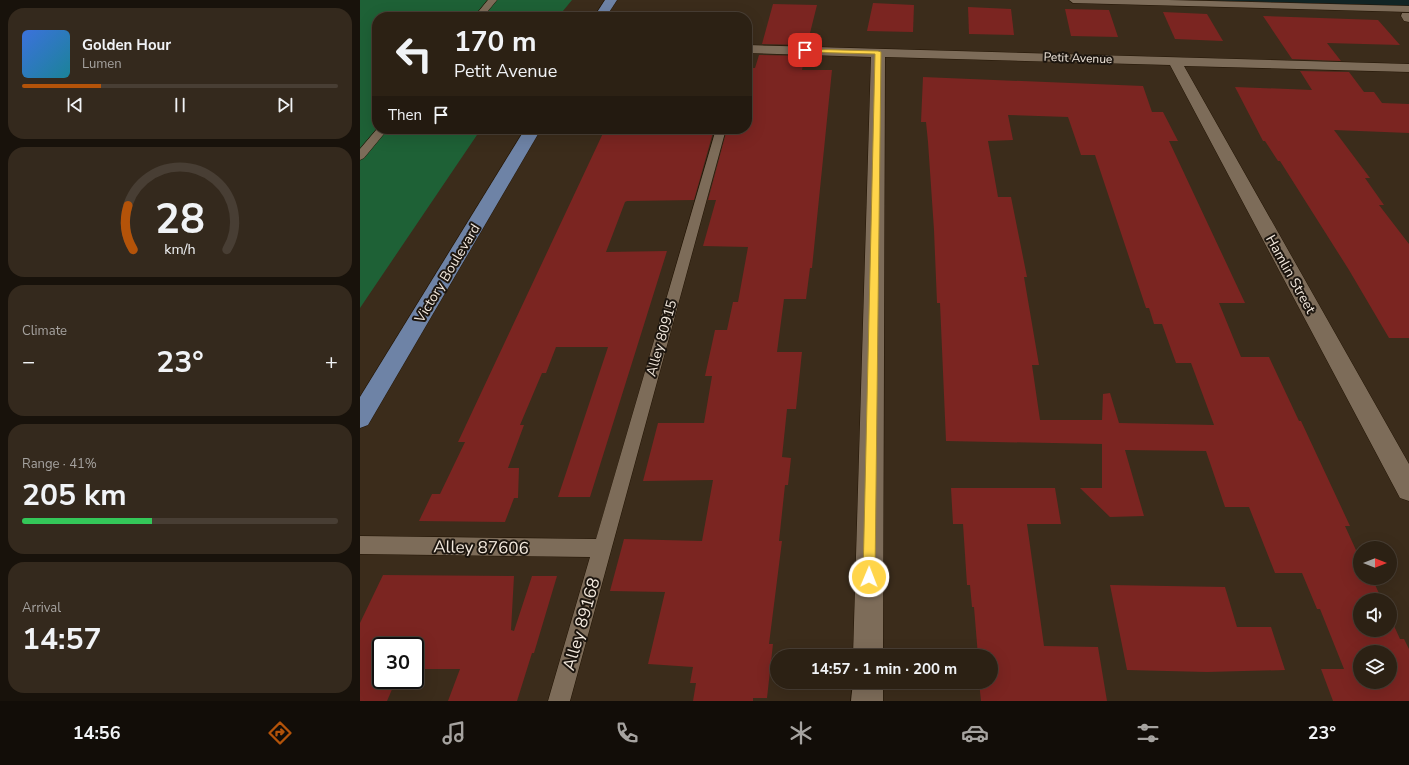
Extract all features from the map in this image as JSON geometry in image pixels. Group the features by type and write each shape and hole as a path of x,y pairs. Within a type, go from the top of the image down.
{"main road":[{"path":"603,12 611,0"},
{"name":"Victory Boulevard","path":"360,418 530,134"}],"street":[{"name":"Petit Avenue","path":"752,48 1409,68"},
{"path":"868,649 878,52"},
{"name":"Hamlin Street","path":"1174,60 1409,489"},
{"path":"867,701 868,689"}],"lane":[{"path":"482,12 493,0"},
{"path":"1074,0 1408,14"},
{"path":"360,156 379,134"},
{"name":"Alley 80915","path":"602,548 720,134"},
{"name":"Alley 87606","path":"360,545 602,548"},
{"name":"Alley 89168","path":"559,701 602,548"}],"green space":[{"path":"360,0 572,0 562,12 372,12 372,134 478,134 360,308"}],"water":[{"path":"1206,0 1409,0 1409,6"}],"building":[{"path":"873,3 914,5 913,32 867,31"},
{"path":"773,4 817,5 807,45 762,44"},
{"path":"968,7 1011,9 1014,35 969,34"},
{"path":"1065,9 1109,10 1118,37 1071,36"},
{"path":"1163,12 1207,14 1223,41 1175,39"},
{"path":"1263,16 1378,20 1400,45 1327,43 1341,61 1292,59"},
{"path":"759,55 805,56 802,70 832,70 812,268 810,268 806,299 784,299 777,352 802,352 796,409 787,409 782,457 791,458 788,485 785,485 779,541 782,541 769,644 773,644 772,649 770,649 770,671 767,698 753,698 753,701 693,701 696,683 690,683 693,667 648,664 665,592 610,591 624,539 702,541 713,480 643,481 658,423 704,423 712,376 705,376 715,330 727,330 733,302 738,302 748,247 703,246 716,200 708,200 726,134 752,134 752,68 755,68"},
{"path":"1300,71 1349,72 1364,92 1374,92 1382,103 1409,104 1409,133 1334,130 1370,178 1365,178 1384,205 1379,205 1409,244 1409,338 1389,338 1349,270 1280,161 1278,161 1265,141 1263,141 1235,87 1312,90"},
{"path":"923,77 1143,86 1152,112 1163,112 1178,141 1169,141 1245,303 1219,303 1241,357 1269,357 1350,526 1345,526 1353,544 1353,585 1375,585 1379,593 1353,593 1353,637 1397,637 1397,632 1400,639 1404,639 1409,649 1409,701 1333,701 1321,669 1344,669 1320,609 1317,609 1302,573 1275,573 1249,507 1225,507 1206,451 1125,450 1144,516 1110,517 1080,488 1102,488 1102,444 946,441 940,303 937,303 934,230 926,122 921,122","holes":["1008,115 1068,117 1081,155 1095,155 1146,308 1149,308 1154,324 1162,324 1176,363 1191,363 1214,425 1119,423 1110,393 1103,394 1102,420 1040,420 1032,365 1039,365 1024,277 1027,277 1011,197 998,197 988,141 1013,140"]},
{"path":"603,134 713,134 694,200 625,202 606,252 667,251 590,497 558,497 608,347 556,347 546,373 542,373 520,425 524,425 508,468 519,468 518,498 514,498 505,522 419,521 432,494 440,494 465,442 458,442"},
{"path":"951,488 1055,488 1061,524 1027,524 1044,646 1098,647 1107,701 981,701 980,689 998,689 998,649 977,649 974,607 972,607 970,585 967,585 963,524 953,524"},
{"path":"383,575 514,576 511,630 514,631 532,576 557,576 534,653 532,653 517,701 448,701 460,669 424,669 424,637 372,637 372,689 392,689 387,701 360,701 360,623"},
{"path":"1110,585 1225,587 1237,627 1271,627 1285,670 1207,672 1127,670"}],"route":[{"path":"805,50 878,52 869,577"}]}
